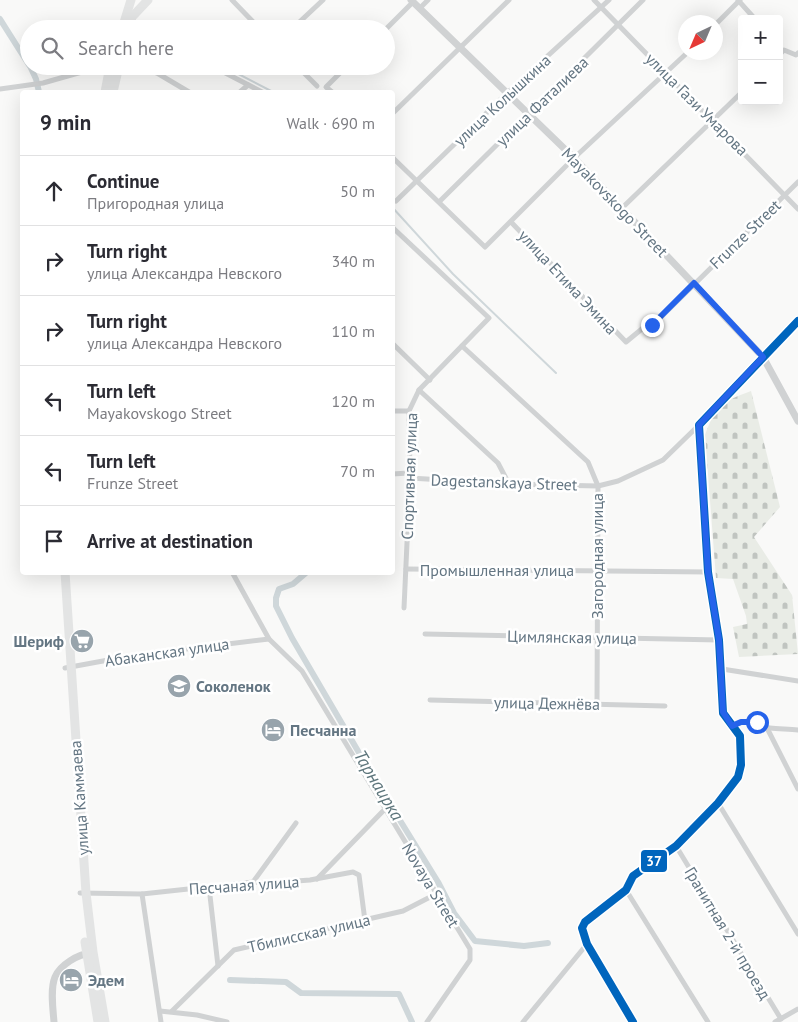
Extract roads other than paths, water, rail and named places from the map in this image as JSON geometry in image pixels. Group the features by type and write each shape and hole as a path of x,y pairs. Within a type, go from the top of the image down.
{"main road":[{"path":"129,20 131,0"},
{"path":"127,20 148,0"},
{"path":"105,90 108,75"},
{"path":"113,90 117,75"},
{"name":"улица Каммаева","path":"59,575 83,893 98,1022"},
{"name":"улица Каммаева","path":"64,575 67,667"},
{"name":"улица Каммаева","path":"89,953 105,1022"}],"street":[{"path":"302,20 323,0"},
{"path":"420,8 428,0"},
{"path":"395,111 509,0"},
{"name":"улица Гази Умарова","path":"594,0 714,120 798,209"},
{"name":"улица Колышкина","path":"396,201 507,93 609,0"},
{"name":"улица Фаталиева","path":"440,201 527,113 644,0"},
{"path":"723,17 739,0 752,15"},
{"path":"236,1 252,20"},
{"path":"394,20 412,1"},
{"name":"Mayakovskogo Street","path":"412,1 574,158 763,357 798,421"},
{"path":"784,50 798,53"},
{"path":"395,160 440,201 485,247 574,158 680,60"},
{"path":"0,89 30,86 71,75"},
{"path":"160,75 186,90"},
{"path":"229,75 258,90"},
{"path":"306,75 317,86"},
{"path":"330,90 326,86 338,75"},
{"path":"242,90 248,85"},
{"path":"622,208 738,96"},
{"name":"Frunze Street","path":"624,342 643,328 652,325 798,182"},
{"name":"улица Етима Эмина","path":"511,222 624,342"},
{"name":"Спортивная улица","path":"395,229 488,314 488,321 419,390 409,411 409,476 404,608"},
{"name":"Dagestanskaya Street","path":"395,474 509,484 598,486 618,481 663,460 798,321"},
{"path":"395,345 430,380"},
{"name":"Загородная улица","path":"462,346 588,462 598,486 597,703"},
{"path":"419,390 498,463 509,484"},
{"path":"395,411 409,411"},
{"path":"633,1022 582,934 586,922 626,890 628,882 639,870 676,846 718,803 738,777 741,765 740,736 723,712 719,640 708,572 699,425"},
{"name":"Промышленная улица","path":"406,569 708,572"},
{"name":"Novaya Street","path":"234,575 269,639 302,671 471,954 428,1022"},
{"name":"Цимлянская улица","path":"425,634 719,640"},
{"name":"Абаканская улица","path":"67,667 130,656 269,639"},
{"path":"722,669 798,681"},
{"name":"улица Дежнёва","path":"430,700 665,706"},
{"path":"732,726 741,722 757,722 768,728 798,730"},
{"path":"768,728 798,789"},
{"path":"718,803 798,934"},
{"path":"317,879 384,809"},
{"path":"253,882 296,822"},
{"name":"Гранитная 2-й проезд","path":"676,846 778,1020"},
{"name":"Песчаная улица","path":"83,893 142,894 253,882 270,883 317,879 356,873 365,921"},
{"path":"209,887 218,966"},
{"path":"626,890 708,1022"},
{"path":"142,894 161,1022"},
{"name":"Тбилисская улица","path":"172,1011 234,950 403,911 436,894"},
{"path":"523,1022 587,944"},
{"path":"54,1022 55,977 64,966 78,956 89,953"},
{"path":"778,1020 798,1009"},
{"path":"160,1011 197,1015 227,1022"},
{"path":"197,1015 197,1022"}],"waterway":[{"name":"Тарнаирка","path":"0,19 20,51"},
{"name":"Тарнаирка","path":"34,75 39,90"},
{"path":"240,75 269,90"},
{"path":"395,210 453,274 556,373"},
{"name":"Тарнаирка","path":"304,575 293,584 279,589 276,606 292,638 372,775 438,882 454,913 475,941 524,946 548,943"},
{"path":"230,980 286,982 301,993 399,994 412,1022"}],"place":[{"name":"Шериф","path":"82,641"},
{"name":"Соколенок","path":"179,686"},
{"name":"Песчанна","path":"273,730"},
{"name":"Эдем","path":"71,980"}]}
